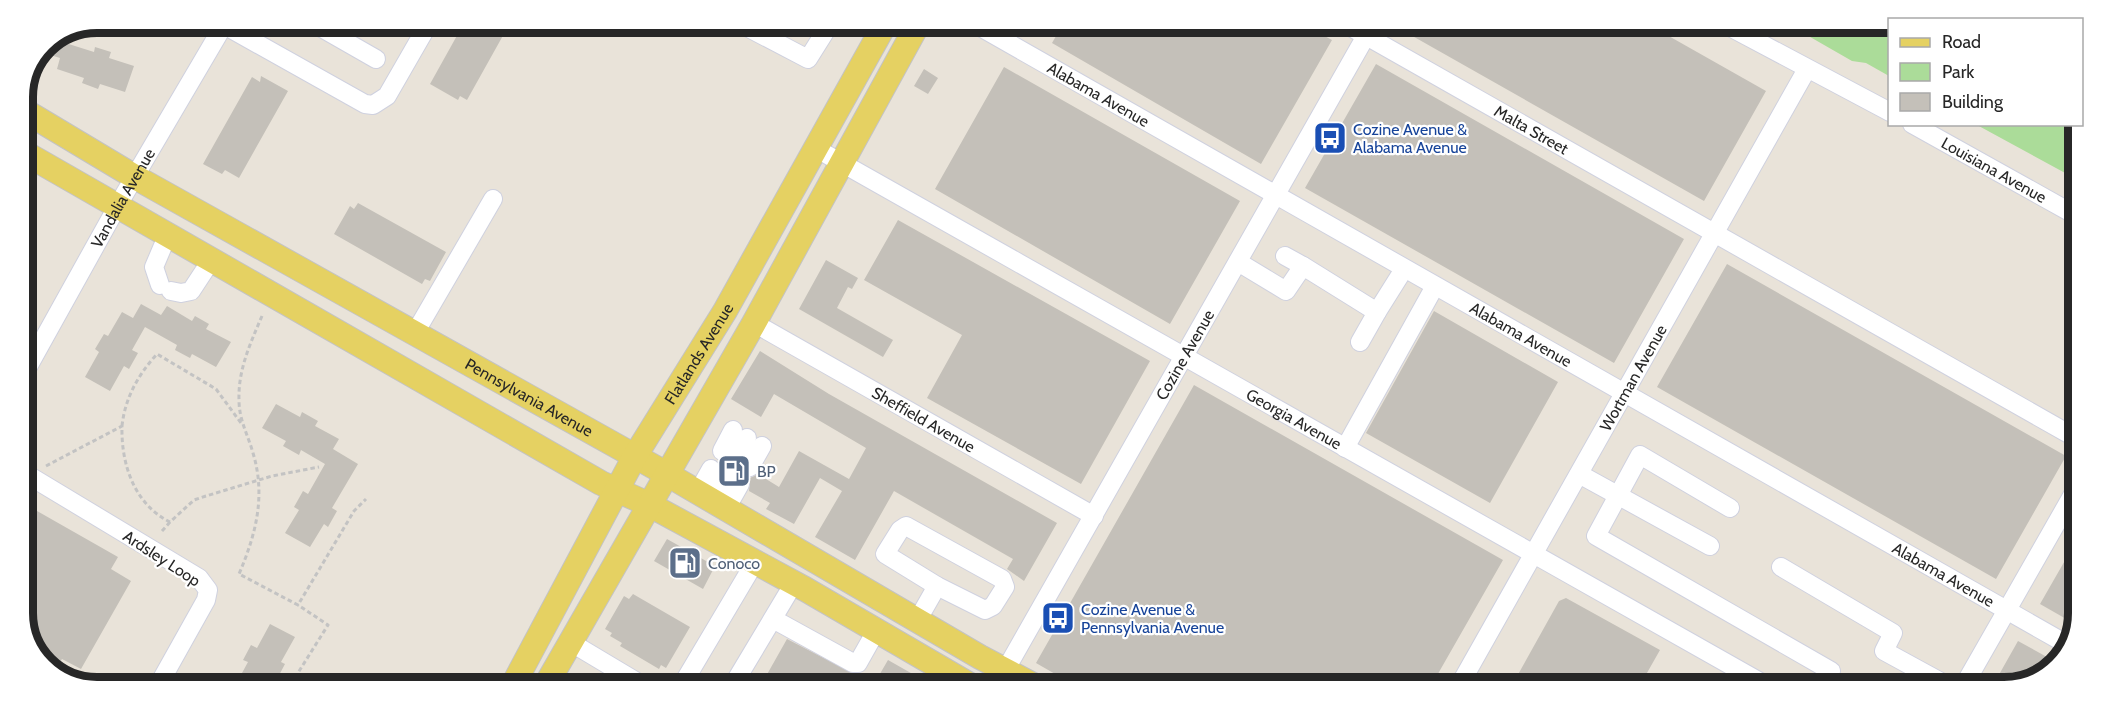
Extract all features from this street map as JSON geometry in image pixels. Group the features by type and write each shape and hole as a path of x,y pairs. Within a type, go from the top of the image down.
{"main road":[{"name":"Flatlands Avenue","path":"517,677 635,456 725,311 880,33"},
{"name":"Flatlands Avenue","path":"550,677 665,473 754,323 913,33"},
{"name":"Pennsylvania Avenue","path":"33,116 135,177 712,500 980,657 1002,677"},
{"path":"33,158 616,490 648,504 756,562 955,677"}],"street":[{"name":"Vandalia Avenue","path":"33,358 118,205 219,33"},
{"path":"240,33 364,104 373,105 387,96 423,33"},
{"path":"331,33 376,59"},
{"path":"758,33 808,59 824,33"},
{"name":"Alabama Avenue","path":"991,33 2061,641"},
{"name":"Cozine Avenue","path":"1002,677 1369,33"},
{"name":"Malta Street","path":"1373,33 1715,234 2068,434"},
{"path":"1741,33 1888,111"},
{"name":"Wortman Avenue","path":"1464,677 1807,69"},
{"name":"Louisiana Avenue","path":"1916,126 2068,210"},
{"name":"Georgia Avenue","path":"817,149 1751,677"},
{"path":"415,333 493,199"},
{"path":"168,234 154,267 166,288 181,293 191,291 212,259"},
{"path":"1285,256 1377,312"},
{"path":"1238,262 1286,291 1303,266"},
{"path":"1360,342 1404,269"},
{"path":"1345,448 1435,286"},
{"name":"Sheffield Avenue","path":"754,323 1094,516"},
{"path":"736,459 747,438 736,459"},
{"path":"1730,508 1640,455 1596,536 1831,671"},
{"path":"1579,474 1710,546"},
{"path":"712,500 726,477 712,500"},
{"name":"Ardsley Loop","path":"33,478 199,578 208,590 206,600 163,677"},
{"path":"1969,677 2068,503"},
{"path":"906,526 1002,579 1005,587 993,606 985,610 937,586 885,554 900,530 906,526"},
{"path":"687,677 756,562"},
{"path":"1781,567 1893,633 1884,651 1932,677"},
{"path":"738,677 794,583"},
{"path":"917,621 937,586"},
{"path":"773,619 853,663 858,663 876,631"},
{"path":"570,642 629,677"}],"path":[{"path":"262,316 240,373 239,401 242,424 260,480 258,521 239,574 298,605 328,625 295,677"},
{"path":"170,522 159,517 147,504 131,481 124,461 122,426 124,413 132,389 157,354 216,389 242,424"},
{"path":"46,466 122,426"},
{"path":"162,531 194,500 291,471 318,467"},
{"path":"298,605 354,511 366,499"}],"green space":[{"path":"1803,33 1888,33 1888,75 1866,63 1852,61"},
{"path":"1979,126 2068,126 2068,175"}],"building":[{"path":"458,33 504,33 467,100 460,96 458,100 430,84"},
{"path":"1058,33 1319,33 1332,40 1261,164 1052,43"},
{"path":"1407,33 1663,33 1766,91 1704,201"},
{"path":"64,43 94,52 95,47 111,52 109,58 134,66 125,92 100,84 98,89 82,83 84,78 57,69 60,58 50,55"},
{"path":"1376,64 1684,239 1614,363 1305,188"},
{"path":"1004,67 1240,201 1170,324 935,189"},
{"path":"924,69 938,78 928,94 914,86"},
{"path":"261,76 288,91 239,178 225,170 222,174 203,164 252,77 260,82"},
{"path":"358,203 446,252 430,281 425,279 422,284 334,234 350,206 354,209"},
{"path":"898,220 1150,361 1081,484 927,398 962,335 864,280"},
{"path":"826,260 858,278 852,289 848,287 837,308 893,340 883,357 799,309"},
{"path":"1727,264 2066,456 1996,579 1657,387"},
{"path":"141,304 161,315 167,306 192,321 195,316 209,324 206,329 231,342 216,367 192,354 190,358 175,350 177,345 145,327 132,350 138,353 129,369 124,366 110,391 85,377 99,352 95,349 104,334 108,336 122,312 133,318"},
{"path":"1434,311 1558,382 1490,503 1366,433"},
{"path":"760,351 829,394 1057,523 1024,581 1007,569 1013,559 894,491 855,560 815,537 842,491 820,478 794,524 766,509 770,503 749,491 750,478 758,474 779,487 799,451 849,479 866,448 774,394 761,417 731,399"},
{"path":"1194,385 1503,560 1436,677 1060,677 1036,663"},
{"path":"276,404 300,417 302,412 318,421 315,426 339,439 333,449 358,464 332,508 337,511 328,527 324,524 310,547 285,533 299,510 294,507 303,491 308,494 325,464 301,450 299,455 283,446 286,441 262,428"},
{"path":"33,509 118,557 111,569 131,581 81,669 62,659 59,664 46,652 34,625"},
{"path":"667,539 715,566 703,589 654,561"},
{"path":"2068,555 2067,620 2040,604"},
{"path":"633,594 690,627 666,668 661,665 659,669 620,646 622,643 610,636 612,633 605,629 624,596 629,599"},
{"path":"1566,598 1660,650 1645,677 1517,677 1559,601"},
{"path":"270,624 295,637 281,662 285,664 278,677 240,677 248,662 243,660 251,645 257,648"},
{"path":"787,639 860,677 766,677"},
{"path":"2018,641 2049,658 2043,664 2024,674 1998,677"},
{"path":"888,660 918,677 878,677"}],"place":[{"name":"Cozine Avenue & Alabama Avenue","path":"1330,138"},
{"name":"BP","path":"734,471"},
{"name":"Conoco","path":"685,563"},
{"name":"Cozine Avenue & Pennsylvania Avenue","path":"1058,618"}]}
